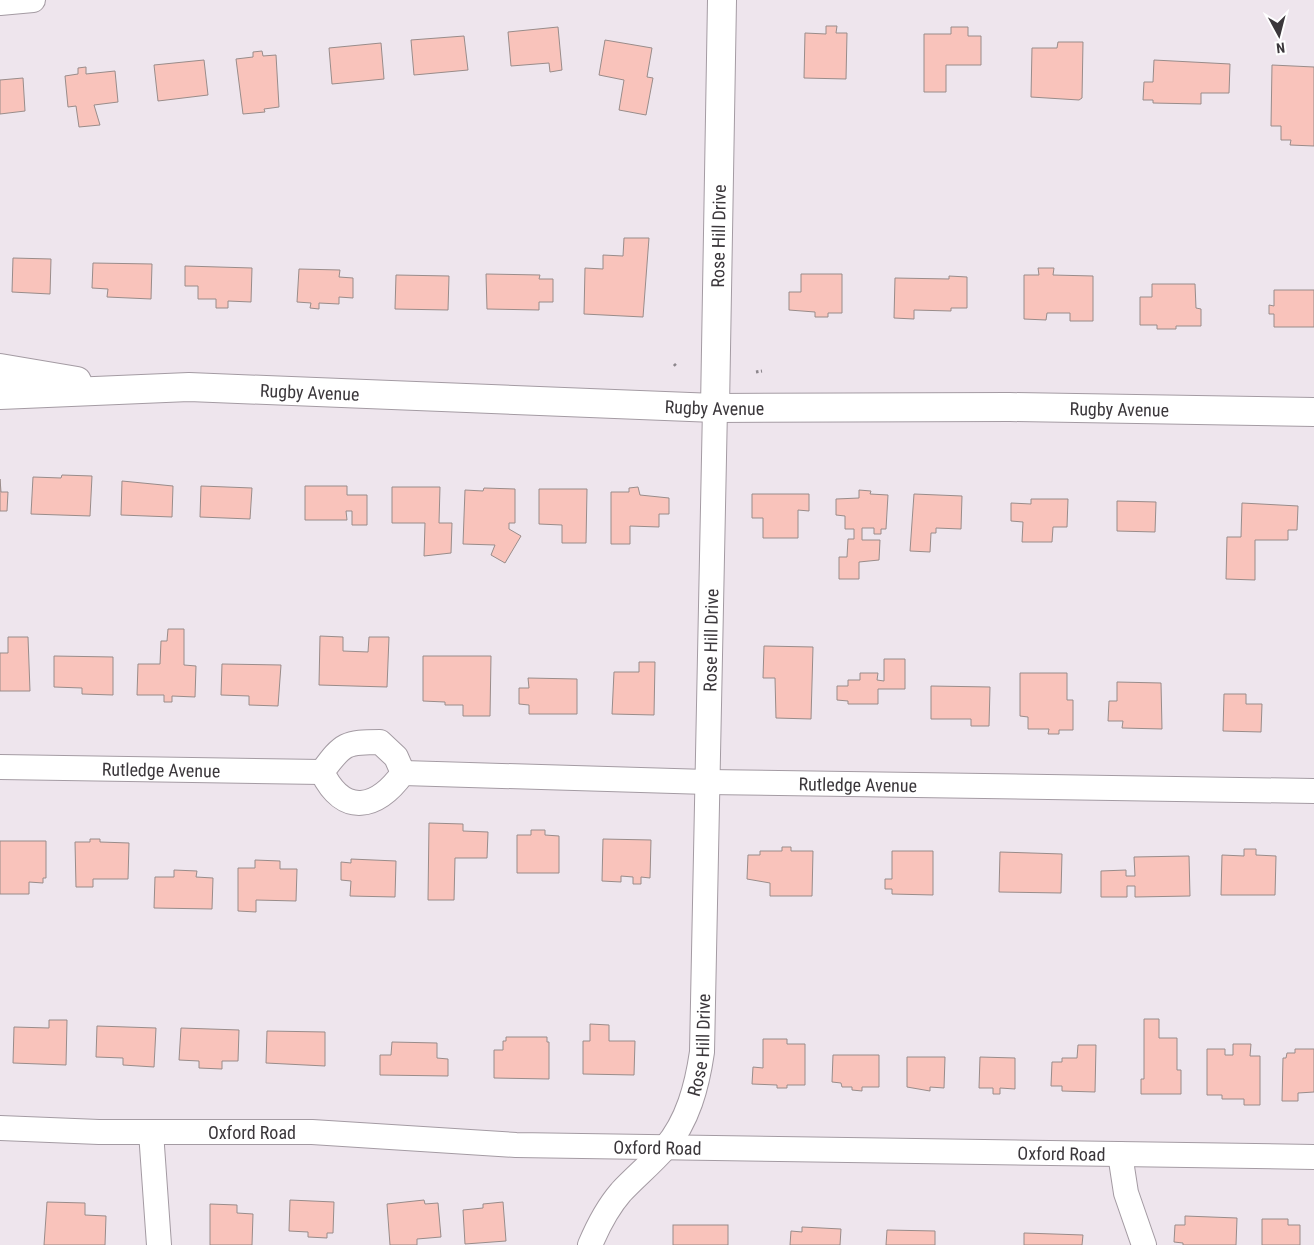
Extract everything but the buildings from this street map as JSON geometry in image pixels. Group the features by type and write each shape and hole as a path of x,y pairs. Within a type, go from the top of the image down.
{"street":[{"path":"0,3 33,0"},
{"name":"Rose Hill Drive","path":"590,1245 601,1222 620,1193 666,1147 686,1114 697,1083 702,1052 722,0"},
{"name":"Rugby Avenue","path":"0,368 56,376 115,389"},
{"name":"Rugby Avenue","path":"0,395 189,387 715,408 1010,407 1314,412"},
{"path":"352,742 380,742 396,756 403,773 391,789 370,802 348,802 329,785 322,772 334,755 352,742"},
{"name":"Rutledge Avenue","path":"0,767 322,772"},
{"name":"Rutledge Avenue","path":"403,773 707,782 1314,791"},
{"name":"Oxford Road","path":"0,1128 151,1132 312,1132 516,1145 1314,1157"},
{"path":"151,1132 159,1245"},
{"path":"1120,1154 1126,1193 1144,1245"}],"path":[{"path":"756,372 762,371"}]}
